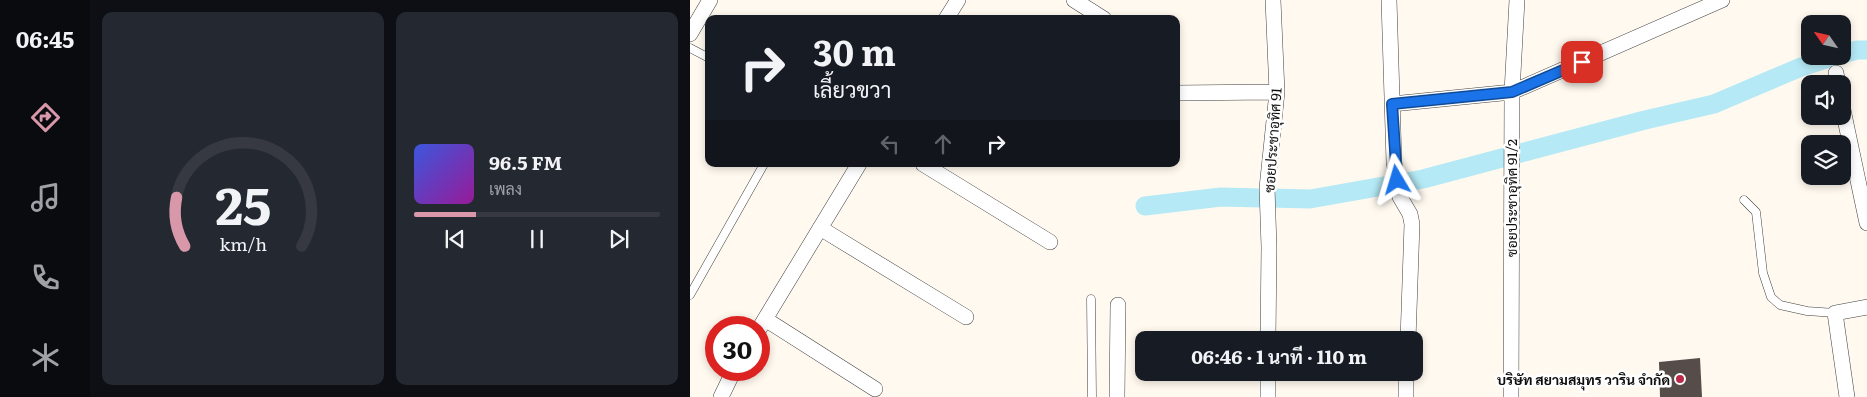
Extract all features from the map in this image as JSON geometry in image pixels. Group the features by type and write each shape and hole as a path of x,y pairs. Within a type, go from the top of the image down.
{"street":[{"path":"690,34 710,0"},
{"path":"949,15 958,0"},
{"path":"1074,0 1098,15"},
{"name":"ซอยประชาอุทิศ 91","path":"1268,331 1267,188 1277,92 1273,0"},
{"path":"1389,0 1394,162 1400,197 1410,214 1412,224 1408,331"},
{"name":"ซอยประชาอุทิศ 91/2","path":"1511,397 1512,92 1517,0"},
{"path":"1392,104 1512,92 1722,0"},
{"path":"1180,93 1277,92"},
{"path":"1846,125 1867,223"},
{"path":"767,316 857,167"},
{"path":"928,167 1050,242"},
{"path":"820,228 966,318"},
{"path":"1117,397 1118,305"},
{"path":"1847,397 1835,312 1867,308"},
{"path":"770,329 875,389"},
{"path":"721,397 729,381"},
{"path":"1268,381 1268,397"},
{"path":"1406,381 1406,397"}],"lane":[{"path":"690,48 705,56"},
{"path":"690,295 762,167"},
{"path":"1744,200 1756,212 1763,272 1771,297 1780,304 1807,311 1835,312"},
{"path":"1091,299 1092,397"}],"building":[{"name":"บริษัท สยามสมุทร วาริน จำกัด","path":"1700,358 1702,397 1660,397 1659,362"}],"waterway":[{"path":"1851,52 1867,50"},
{"path":"1145,206 1221,197 1310,199 1423,179 1645,120 1714,104 1807,65"}],"place":[{"name":"บริษัท สยามสมุทร วาริน จำกัด","path":"1680,379"}],"route":[{"path":"1397,180 1394,162 1392,104 1512,92 1582,62"}]}
